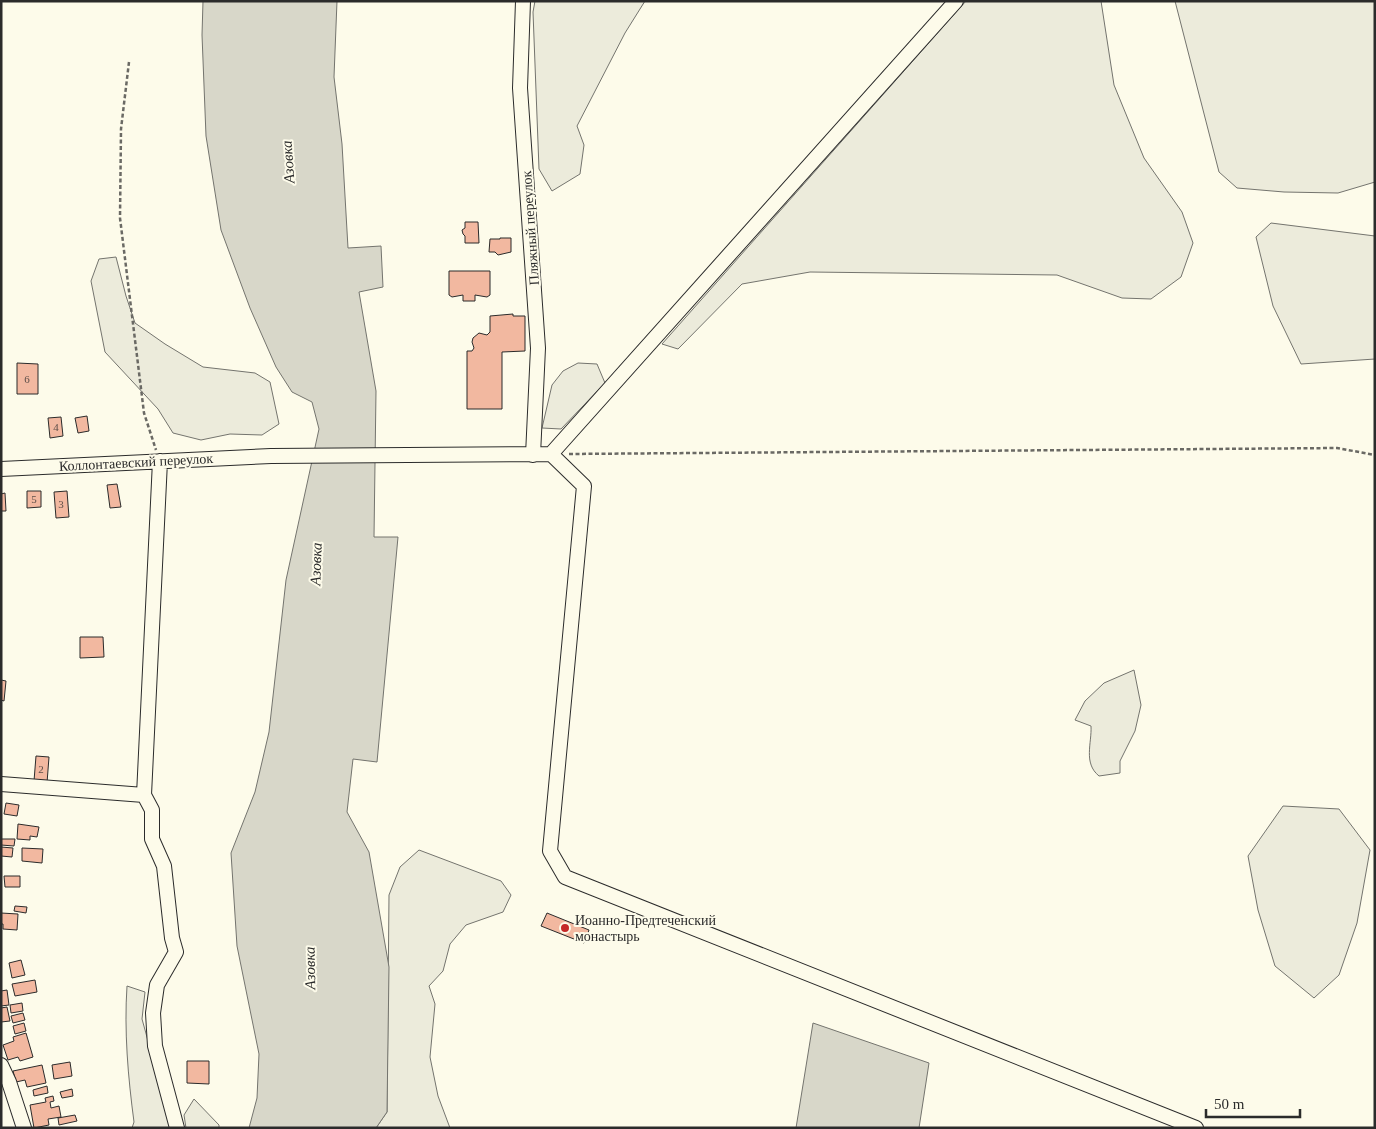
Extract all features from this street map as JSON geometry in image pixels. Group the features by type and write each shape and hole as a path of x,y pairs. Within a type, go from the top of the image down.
{"street":[{"name":"Пляжный переулок","path":"523,1 520,88 538,348 533,455"},
{"path":"956,1 551,454 584,486 550,851 565,877 1196,1128"},
{"name":"Коллонтаевский переулок","path":"1,469 271,456 551,454"},
{"path":"160,461 144,795 152,810 152,839 164,866 172,938 176,952 157,985 153,1013 155,1046 175,1114 177,1128"},
{"path":"1,784 144,795"},
{"path":"1,1066 9,1082 24,1128"}],"path":[{"path":"129,62 121,129 120,218 144,413 160,461"},
{"path":"551,454 1337,448 1375,455"}],"shaded area":[{"path":"535,1 645,1 625,33 577,126 584,145 580,174 552,191 539,169 533,12"},
{"path":"966,1 1101,1 1114,85 1144,158 1182,212 1193,243 1181,277 1151,299 1122,298 1057,275 810,272 742,284 678,349 662,344"},
{"path":"1175,1 1375,1 1375,182 1338,193 1284,192 1237,188 1219,172"},
{"path":"1271,223 1375,236 1375,359 1301,364 1273,306 1256,237"},
{"path":"116,257 135,323 203,367 255,373 270,382 279,424 262,435 230,434 201,440 173,433 158,409 105,352 91,281 99,259"},
{"path":"578,363 597,364 605,383 561,429 542,428 552,385 563,371"},
{"path":"1134,670 1141,705 1135,731 1120,761 1120,773 1099,776 1094,771 1090,759 1091,726 1075,720 1085,701 1104,683"},
{"path":"1283,806 1339,809 1370,850 1357,923 1339,975 1314,998 1275,966 1258,910 1248,856"},
{"path":"419,850 501,881 511,895 503,912 466,925 450,944 443,971 429,986 435,1004 430,1057 438,1096 450,1128 376,1128 387,1112 389,895 400,867"},
{"path":"127,986 145,992 142,1019 172,1128 132,1128 134,1122 126,1037"},
{"path":"194,1099 219,1125 219,1128 186,1128 184,1115"}],"water":[{"name":"Азовка","path":"203,1 337,1 334,77 342,144 348,248 381,246 383,287 359,292 376,391 374,537 398,537 377,762 353,759 347,812 369,852 389,967 387,1112 376,1128 249,1128 257,1098 259,1054 237,946 231,853 255,792 269,732 286,580 319,429 312,402 292,392 276,367 250,308 221,230 206,136 202,35"},
{"path":"813,1023 929,1063 919,1128 796,1128"}],"building":[{"path":"465,222 478,222 479,243 465,243 465,236 462,230 465,228"},
{"path":"511,238 511,252 498,255 495,252 489,252 490,239"},
{"path":"449,271 490,271 490,295 487,297 475,295 475,301 463,301 463,295 452,297 449,295"},
{"path":"513,314 513,316 525,316 525,351 502,352 502,409 467,409 467,351 472,351 474,348 473,338 479,333 487,335 490,332 490,316"},
{"path":"17,363 38,364 38,394 17,394"},
{"path":"87,416 89,431 78,433 75,418"},
{"path":"61,417 63,436 50,438 48,418"},
{"path":"117,484 121,507 110,508 107,485"},
{"path":"27,491 41,491 41,507 27,508"},
{"path":"67,491 69,517 56,518 54,492"},
{"path":"5,493 6,511 1,511 1,494"},
{"path":"80,637 103,637 104,657 80,658"},
{"path":"1,680 6,681 4,701 1,700"},
{"path":"36,756 49,757 47,783 34,781"},
{"path":"6,803 19,805 17,816 4,814"},
{"path":"18,824 39,827 37,837 30,836 30,840 17,839"},
{"path":"1,839 15,839 14,846 1,845"},
{"path":"1,847 13,848 12,857 1,856"},
{"path":"22,848 43,849 42,863 22,861"},
{"path":"4,876 20,876 20,887 5,887"},
{"path":"15,906 27,907 26,913 14,911"},
{"path":"1,913 18,914 17,930 3,929"},
{"name":"Иоанно-Предтеченский монастырь","path":"547,913 589,930 584,943 541,926"},
{"path":"21,960 25,975 12,978 9,963"},
{"path":"35,980 37,992 15,996 12,984"},
{"path":"7,990 9,1005 1,1006 1,991"},
{"path":"22,1003 23,1011 11,1013 10,1005"},
{"path":"7,1007 10,1021 1,1022 1,1008"},
{"path":"23,1013 25,1020 13,1023 11,1016"},
{"path":"24,1023 26,1031 15,1034 13,1026"},
{"path":"26,1033 33,1057 20,1061 18,1057 8,1060 3,1045 14,1041 13,1037"},
{"path":"187,1061 209,1061 209,1084 187,1083"},
{"path":"70,1062 72,1076 54,1079 52,1065"},
{"path":"42,1065 46,1083 27,1087 25,1080 16,1082 13,1071"},
{"path":"47,1086 48,1093 34,1096 33,1090"},
{"path":"72,1089 73,1096 62,1098 60,1092"},
{"path":"53,1096 54,1101 50,1102 51,1108 59,1106 61,1117 48,1119 49,1125 34,1128 30,1105 46,1102 45,1098"},
{"path":"75,1115 77,1121 59,1125 58,1118"}],"place":[{"name":"Иоанно-Предтеченский монастырь","path":"565,928"}]}
